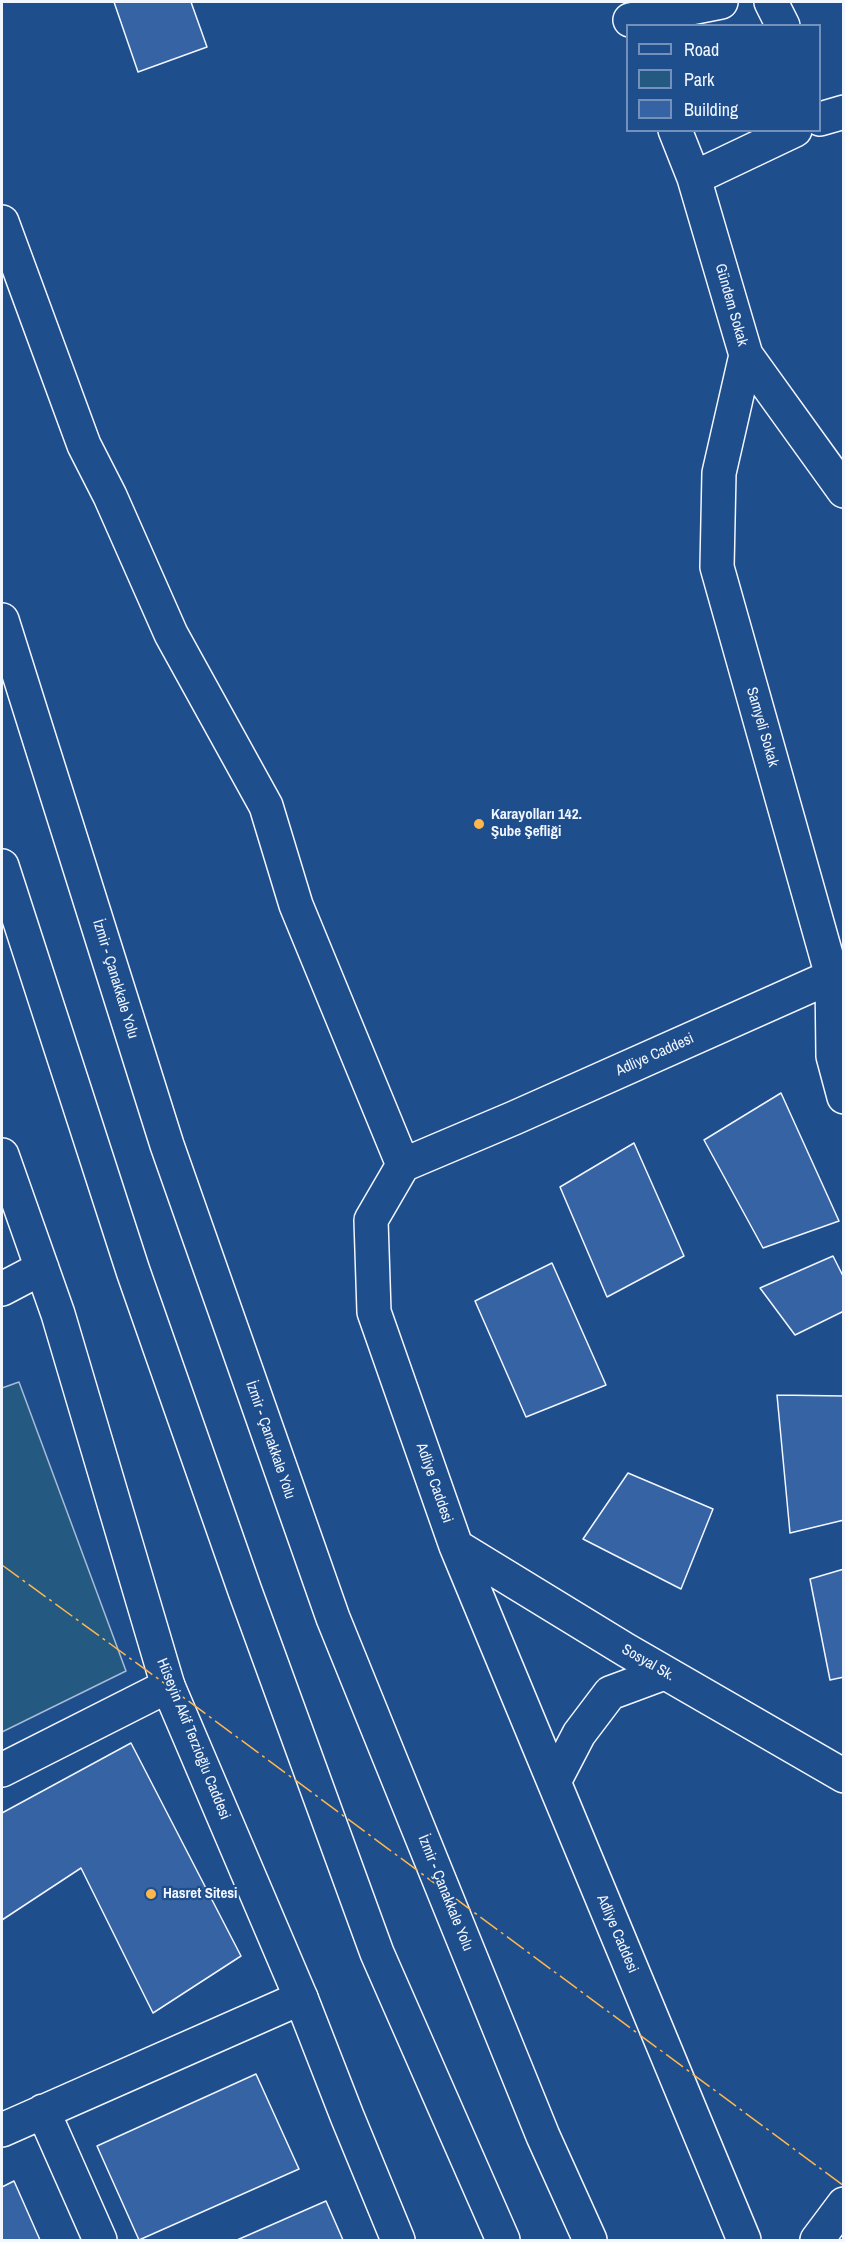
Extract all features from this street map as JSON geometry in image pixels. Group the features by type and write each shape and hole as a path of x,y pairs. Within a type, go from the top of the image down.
{"main road":[{"path":"630,16 721,2"},
{"path":"771,2 782,24"},
{"name":"Gündem Sokak","path":"676,132 694,178 746,355 843,491"},
{"path":"694,178 791,132"},
{"path":"2,222 84,445 110,496 171,634 266,806 296,905 403,1165"},
{"name":"Samyeli Sokak","path":"746,355 719,473 717,567 838,973 832,1056 843,1097"},
{"name":"İzmir - Çanakkale Yolu","path":"2,620 167,1145 333,1618 543,2136 590,2241"},
{"path":"2,866 133,1271 245,1591 377,1953 503,2241"},
{"name":"Adliye Caddesi","path":"744,2241 456,1546 374,1312 371,1220 403,1165 514,1118 838,973"},
{"name":"Hüseyin Akif Terzioğlu Caddesi","path":"2,1155 58,1314 168,1686 301,1998 398,2241"},
{"path":"2,1289 42,1268"},
{"name":"Sosyal Sk.","path":"456,1546 664,1673 843,1776"},
{"path":"554,1782 579,1734 610,1693 664,1673"},
{"path":"2,1770 168,1686"},
{"path":"2,2130 301,1998"},
{"path":"44,2111 100,2241"},
{"path":"543,2136 603,2241"},
{"path":"472,2174 496,2241"},
{"path":"817,2241 843,2204"}],"green space":[{"path":"19,1382 126,1671 2,1732 2,1388"}],"building":[{"path":"114,2 191,2 207,47 138,72"},
{"path":"781,1093 839,1221 763,1248 704,1140"},
{"path":"634,1143 684,1256 607,1297 560,1187"},
{"path":"833,1256 844,1278 844,1311 795,1335 760,1288"},
{"path":"552,1263 606,1385 526,1417 475,1301"},
{"path":"777,1395 844,1396 844,1520 790,1533"},
{"path":"628,1473 713,1509 681,1589 583,1539"},
{"path":"844,1569 844,1677 830,1680 810,1579"},
{"name":"Hasret Sitesi","path":"131,1743 241,1956 153,2013 81,1868 2,1920 2,1813"},
{"path":"256,2074 299,2169 139,2240 97,2146"},
{"path":"14,2181 40,2240 2,2240 2,2187"},
{"path":"326,2201 343,2240 237,2240"}],"power":[{"path":"2,1565 844,2186"}],"place":[{"name":"Karayolları 142. Şube Şefliği","path":"479,824"},
{"name":"Hasret Sitesi","path":"151,1894"}]}
